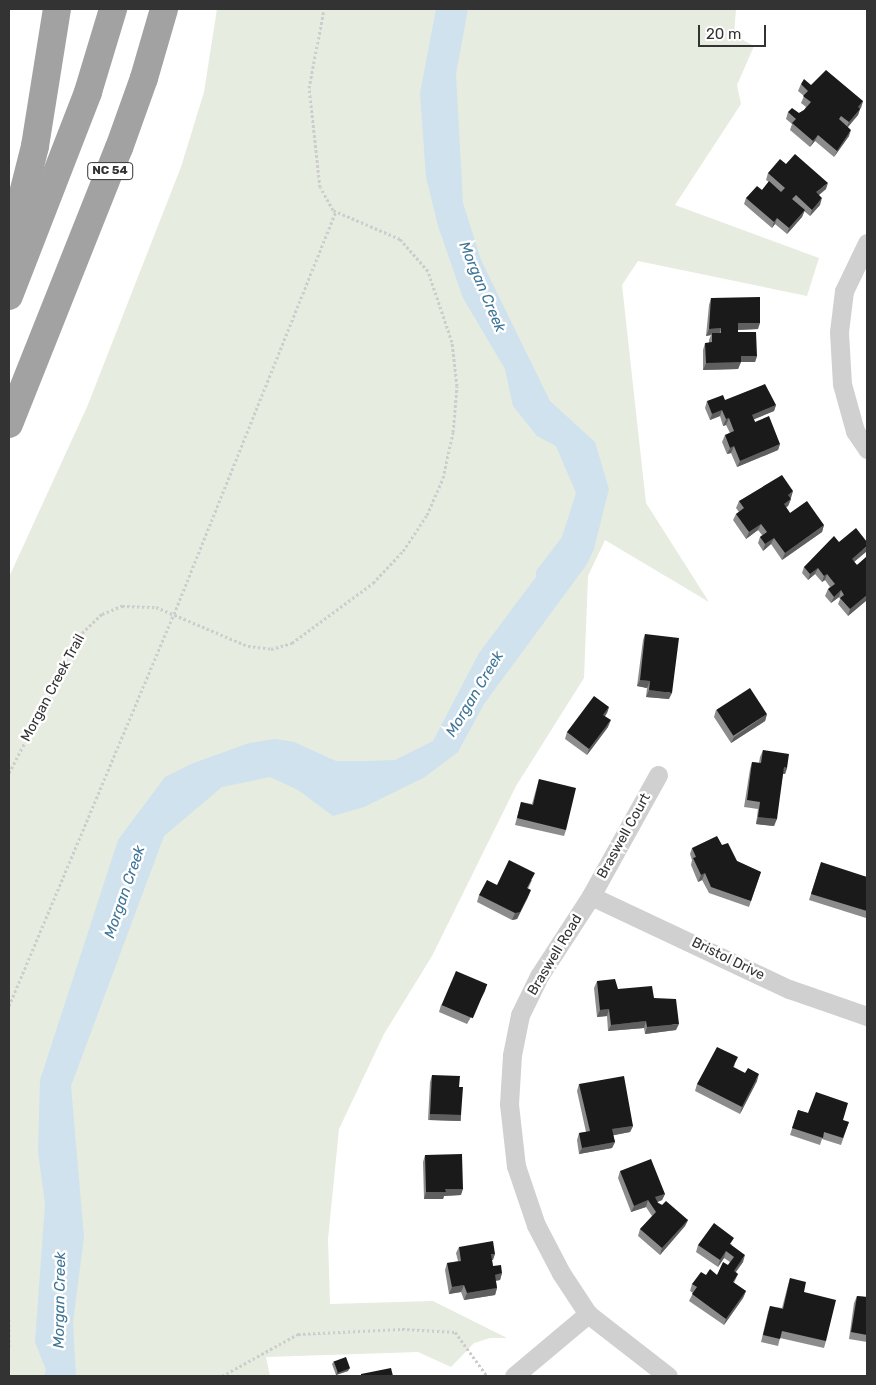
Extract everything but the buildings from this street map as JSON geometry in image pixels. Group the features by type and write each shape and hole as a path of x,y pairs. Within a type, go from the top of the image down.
{"highway":[{"path":"9,249 35,146 57,9"},
{"path":"9,296 88,92 113,9"},
{"name":"NC 54","path":"9,424 116,157 144,78 164,9"}],"street":[{"path":"867,243 844,291 839,332 842,384 855,431 867,449"},
{"name":"Braswell Court","path":"591,896 658,775"},
{"name":"Bristol Drive","path":"591,896 789,988 867,1016"},
{"name":"Braswell Road","path":"591,896 539,976 520,1015 512,1055 509,1104 516,1166 536,1225 561,1273 588,1314 668,1376"},
{"path":"514,1376 588,1314"}],"path":[{"name":"Morgan Creek Trail","path":"9,772 56,681 91,622 122,606 156,607 248,646 271,649 292,643 373,583 403,550 426,515 443,478 453,432 457,386 452,342 428,271 400,239 336,211 326,202 320,188 310,106 310,72 324,9"},
{"path":"9,1006 174,614 336,211"},
{"path":"9,1318 9,1348"},
{"path":"222,1376 298,1334 402,1329 455,1332 488,1376"}],"shaded area":[{"path":"217,9 736,9 734,35 754,46 737,85 741,104 675,205 819,258 807,296 638,261 622,285 646,503 709,602 605,540 588,576 584,678 516,786 432,956 384,1034 339,1129 328,1239 330,1304 433,1301 507,1338 490,1338 474,1343 451,1367 418,1352 266,1357 270,1376 9,1376 9,577 87,407 181,167 204,92"}],"water":[{"name":"Morgan Creek","path":"436,9 468,9 456,74 463,203 481,260 550,401 595,442 609,489 594,549 587,564 484,704 458,752 425,777 364,807 333,816 298,790 270,777 222,787 164,836 71,1086 84,1237 73,1322 76,1376 44,1376 46,1370 35,1342 45,1204 38,1152 40,1080 118,840 165,777 191,764 249,743 275,739 294,742 336,761 367,761 395,760 433,741 479,653 536,577 536,571 562,537 576,493 556,446 537,436 513,406 505,369 463,298 438,226 426,177 420,93"}]}
